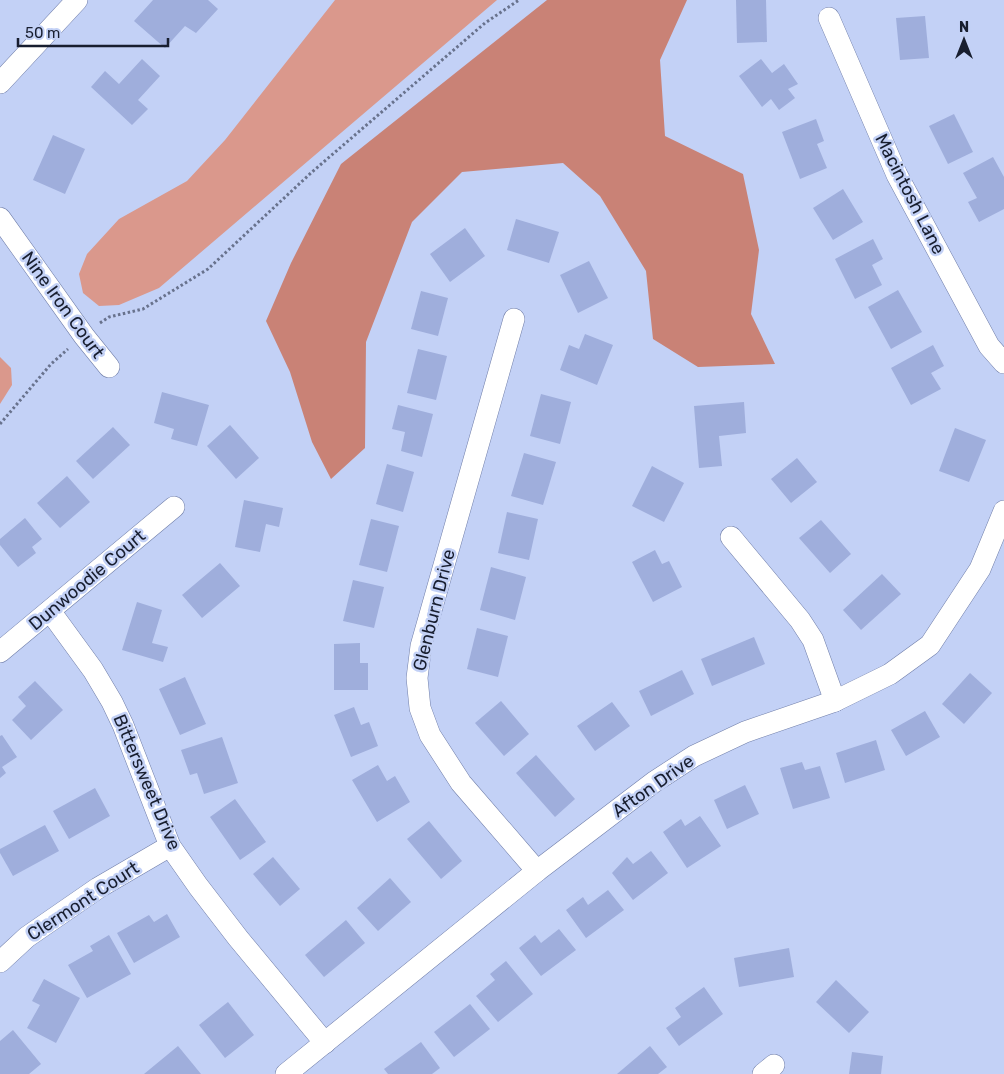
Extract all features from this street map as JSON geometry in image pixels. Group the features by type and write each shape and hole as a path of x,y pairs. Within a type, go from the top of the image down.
{"street":[{"path":"0,83 77,0"},
{"name":"Macintosh Lane","path":"829,18 897,175 989,346 1004,363"},
{"name":"Nine Iron Court","path":"0,218 84,336 109,367"},
{"name":"Glenburn Drive","path":"514,319 421,646 417,678 420,708 430,735 461,783 537,871"},
{"name":"Dunwoodie Court","path":"0,652 174,507"},
{"name":"Afton Drive","path":"286,1074 537,871 654,782 694,756 745,732 835,701 890,674 930,645 980,570 1004,510"},
{"path":"731,537 800,620 814,640 835,701"},
{"name":"Bittersweet Drive","path":"50,611 93,670 112,702 123,725 170,846 238,938 325,1043"},
{"name":"Clermont Court","path":"0,962 26,937 42,926 98,888 170,846"}],"path":[{"path":"0,424 51,364 84,336 109,317 143,309 208,269 327,159 485,23 519,0"}],"shaded area":[{"path":"335,0 497,0 159,288 119,305 99,306 83,293 79,274 87,254 119,219 187,181 225,140"},
{"path":"547,0 687,0 660,60 665,136 743,174 759,250 751,314 775,364 698,367 653,339 646,271 600,196 563,163 462,172 412,222 366,342 365,448 331,479 312,442 290,372 266,321 291,263 341,164"},
{"path":"0,357 11,368 12,385 0,404"}],"building":[{"path":"153,0 208,0 218,9 196,33 185,26 165,48 134,21"},
{"path":"736,0 766,0 767,42 737,43"},
{"path":"925,16 929,58 900,60 896,18"},
{"path":"142,59 160,76 138,100 148,109 132,125 91,87 105,71 119,84"},
{"path":"761,59 772,73 784,64 798,84 788,89 795,98 779,110 771,99 762,107 739,76"},
{"path":"954,114 973,152 948,164 929,126"},
{"path":"816,119 824,141 817,144 827,168 800,179 782,132"},
{"path":"53,135 85,149 65,194 33,180"},
{"path":"993,157 1004,177 1004,209 979,222 968,202 977,198 963,173"},
{"path":"843,189 863,222 833,240 813,208"},
{"path":"516,219 559,232 549,263 507,250"},
{"path":"465,228 485,256 450,282 430,254"},
{"path":"873,239 883,259 872,265 882,285 855,299 835,259"},
{"path":"589,261 608,298 578,313 560,275"},
{"path":"898,290 922,332 891,349 868,307"},
{"path":"421,291 448,298 438,336 411,329"},
{"path":"585,334 613,345 597,385 560,370 569,345 579,349"},
{"path":"933,345 944,366 931,373 941,389 911,405 891,368"},
{"path":"418,349 447,356 436,400 407,393"},
{"path":"162,392 209,405 197,446 171,439 174,429 154,423"},
{"path":"541,394 571,402 560,444 530,436"},
{"path":"744,402 746,433 719,436 722,466 699,468 694,406"},
{"path":"398,405 433,414 422,457 401,451 405,432 392,429"},
{"path":"230,425 259,458 236,479 207,446"},
{"path":"113,427 130,445 93,479 76,461"},
{"path":"955,428 986,440 969,482 939,471"},
{"path":"524,453 556,462 543,505 511,496"},
{"path":"797,458 817,482 791,503 771,479"},
{"path":"387,464 414,472 403,512 376,504"},
{"path":"652,466 684,483 664,522 632,506"},
{"path":"67,476 90,502 60,528 37,503"},
{"path":"244,500 283,508 279,527 266,524 260,552 235,547"},
{"path":"507,512 538,519 529,560 498,553"},
{"path":"25,518 42,539 32,547 36,553 18,567 0,545 0,539"},
{"path":"371,519 399,526 387,572 359,565"},
{"path":"821,520 851,554 830,573 799,538"},
{"path":"655,550 662,564 669,561 682,587 653,602 632,562"},
{"path":"220,563 240,586 202,618 182,595"},
{"path":"491,567 526,577 515,620 480,610"},
{"path":"882,574 901,594 861,630 843,610"},
{"path":"353,580 384,587 374,628 343,621"},
{"path":"137,602 162,610 152,643 168,647 163,662 122,650"},
{"path":"477,628 508,636 498,677 467,669"},
{"path":"754,637 765,664 712,686 701,659"},
{"path":"360,643 360,663 368,663 368,690 334,690 334,644"},
{"path":"682,670 694,694 651,716 639,691"},
{"path":"970,673 992,693 964,724 942,704"},
{"path":"185,677 206,724 180,735 159,689"},
{"path":"35,681 63,710 31,740 12,720 26,706 18,697"},
{"path":"501,701 529,734 504,756 475,723"},
{"path":"612,702 630,726 595,751 577,726"},
{"path":"354,707 361,725 369,722 378,746 351,757 334,715"},
{"path":"925,711 940,737 906,756 891,730"},
{"path":"2,735 17,757 2,767 6,773 0,778 0,736"},
{"path":"222,737 238,783 204,794 197,773 190,775 181,750"},
{"path":"876,740 885,770 845,783 836,753"},
{"path":"536,755 575,799 555,817 516,773"},
{"path":"802,762 805,770 820,766 830,798 793,809 780,768"},
{"path":"378,765 387,781 395,776 410,802 377,822 352,780"},
{"path":"745,785 759,814 727,829 714,800"},
{"path":"95,788 110,816 69,839 53,811"},
{"path":"235,799 266,842 240,860 210,817"},
{"path":"700,816 721,846 687,868 663,832 681,819 685,826"},
{"path":"429,821 462,861 441,879 407,839"},
{"path":"45,825 59,851 13,876 0,853 0,849"},
{"path":"651,851 668,873 633,900 612,873 627,857 633,864"},
{"path":"273,857 300,889 280,906 253,874"},
{"path":"390,878 411,902 378,931 357,908"},
{"path":"608,890 624,910 586,938 566,910 583,897 588,905"},
{"path":"167,914 180,937 134,963 117,933 149,915 154,922"},
{"path":"346,920 365,943 324,977 305,955"},
{"path":"559,929 576,950 541,976 519,948 535,935 541,943"},
{"path":"109,935 131,974 87,998 68,965 93,951 90,946"},
{"path":"789,948 794,977 739,987 734,958"},
{"path":"506,961 533,994 498,1022 476,996 495,980 490,974"},
{"path":"44,979 80,998 56,1043 27,1028 40,1005 32,1001"},
{"path":"836,980 869,1012 849,1033 816,1002"},
{"path":"704,987 723,1014 679,1046 666,1028 681,1017 675,1008"},
{"path":"228,1002 254,1035 225,1058 199,1025"},
{"path":"470,1004 490,1029 454,1057 434,1032"},
{"path":"13,1030 41,1064 29,1074 0,1074 0,1041"},
{"path":"421,1042 440,1068 432,1074 388,1074 384,1069"},
{"path":"178,1046 201,1074 144,1074"},
{"path":"650,1046 667,1067 658,1074 617,1074"},
{"path":"852,1052 883,1056 881,1074 849,1074"}]}
